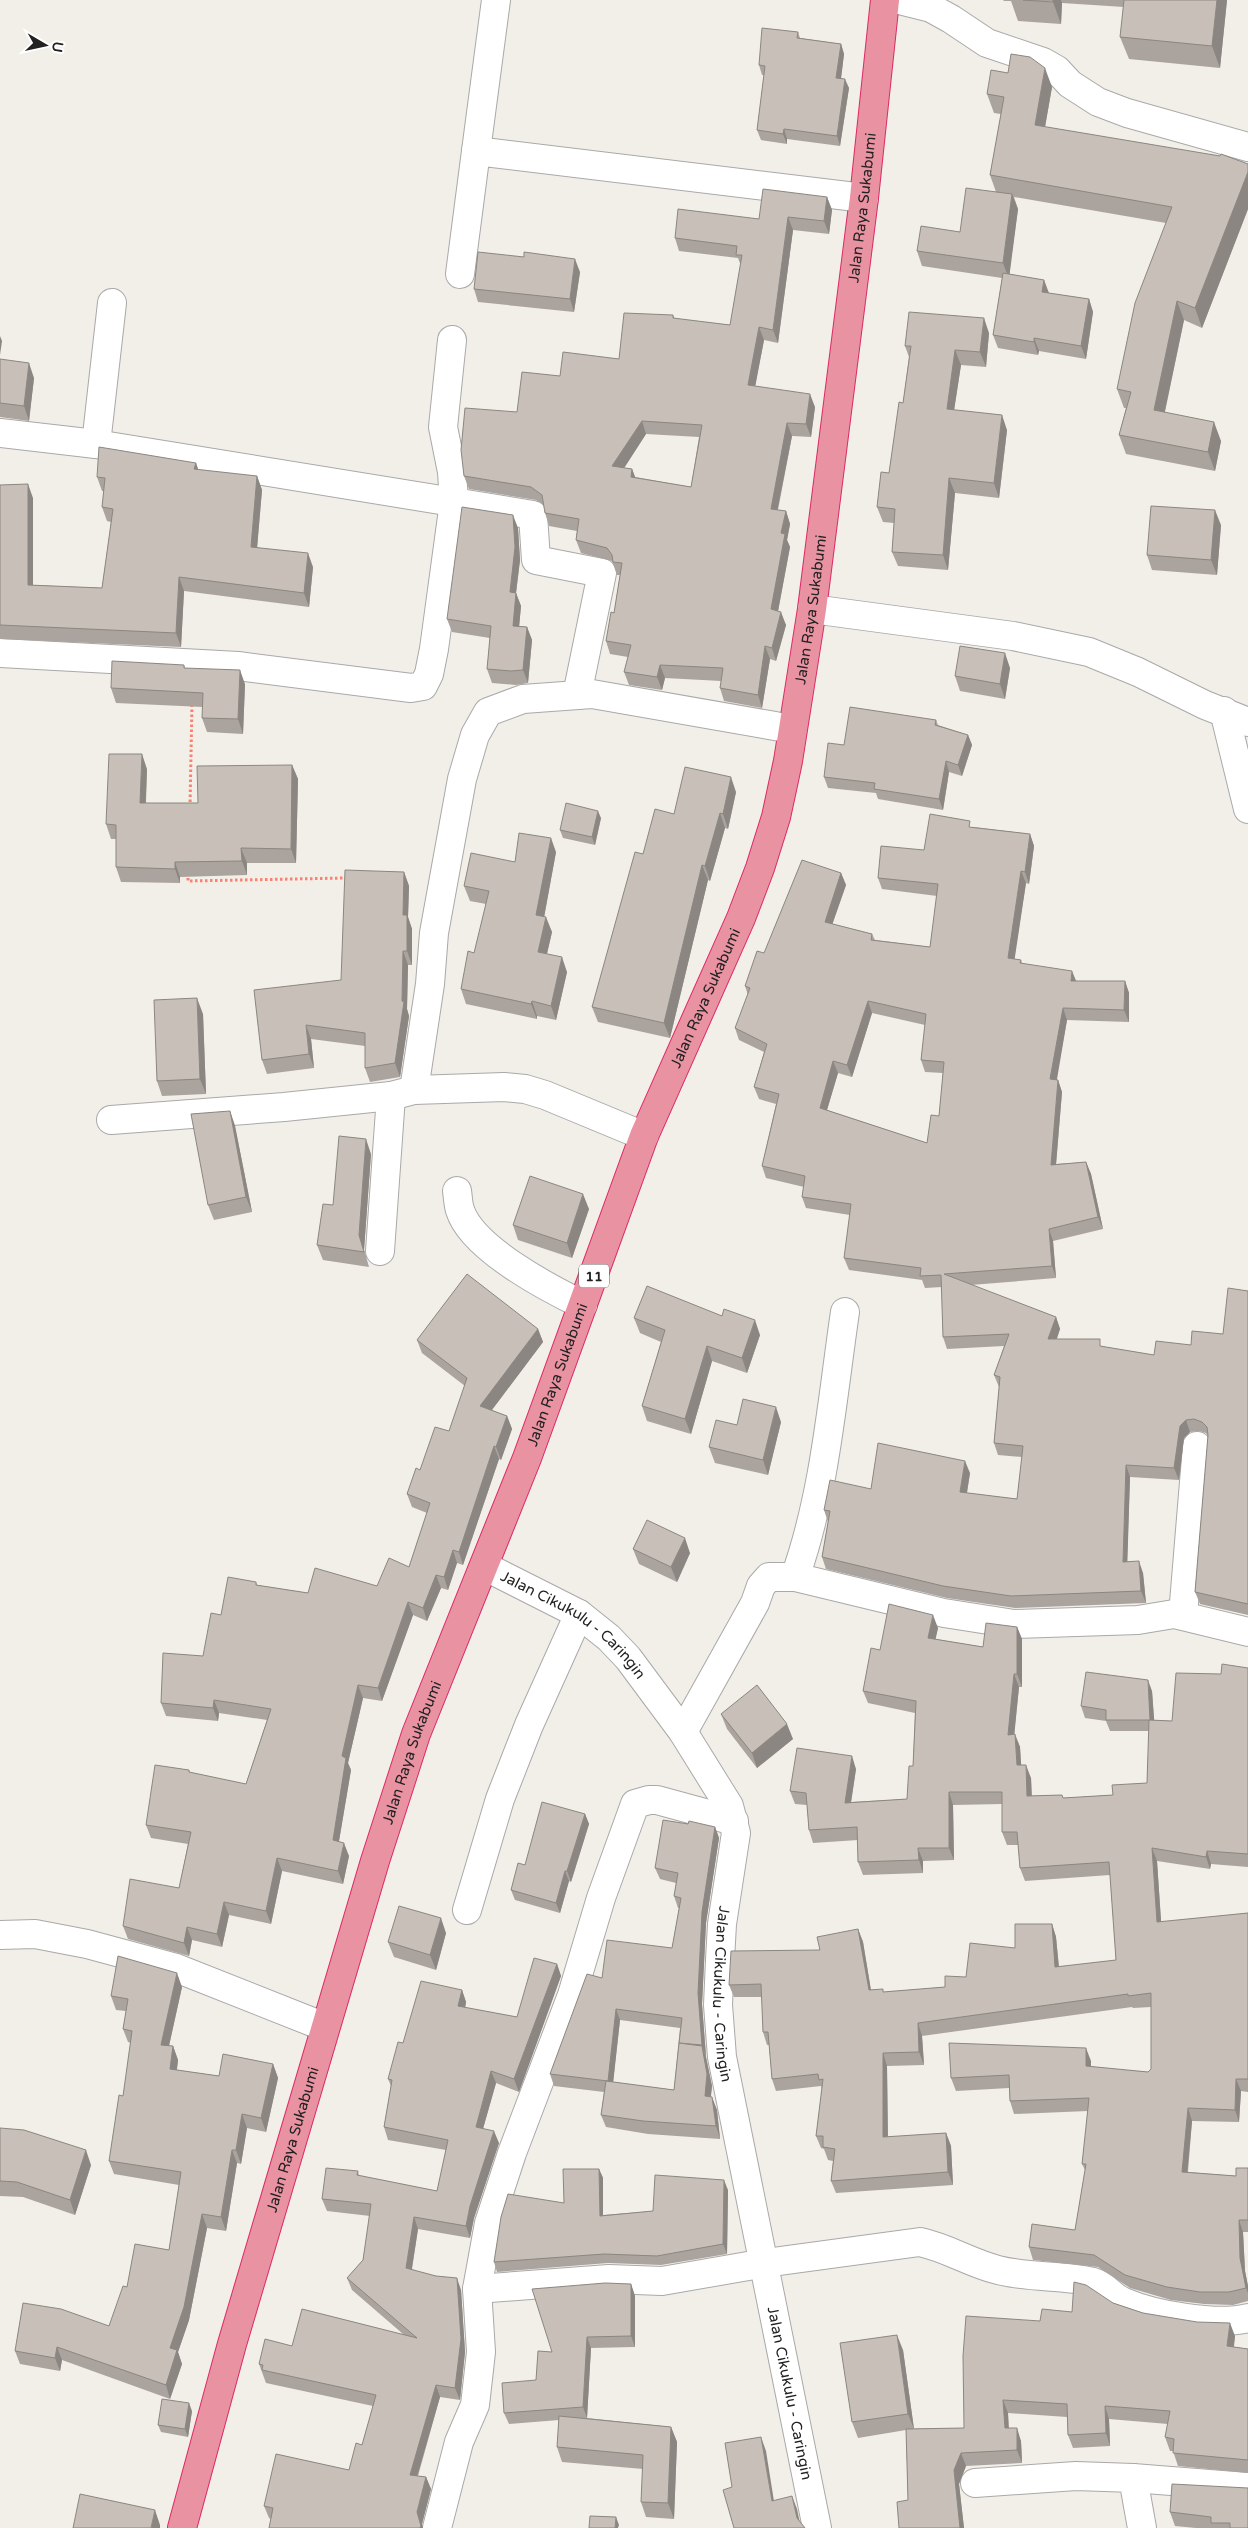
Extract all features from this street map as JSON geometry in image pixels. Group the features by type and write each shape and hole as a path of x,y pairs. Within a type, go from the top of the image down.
{"highway":[{"name":"Jalan Raya Sukabumi","path":"182,2528 229,2353 374,1861 416,1734 561,1368 644,1136 696,1014 724,958 760,868 776,817 788,761 812,609 864,198 885,0"}],"street":[{"path":"460,274 496,0"},
{"path":"899,0 931,8 987,43 1043,62 1057,70 1077,89 1098,102 1127,113 1248,147"},
{"path":"476,151 864,198"},
{"path":"96,444 112,302"},
{"path":"0,653 109,661 193,663 297,672 411,688 423,686 429,674 434,649 454,502 452,472 443,427 452,340"},
{"path":"0,433 96,444 533,515 536,560 602,573 577,695"},
{"path":"812,609 1013,636 1090,652 1138,672 1205,705 1236,717 1248,809"},
{"path":"380,1251 402,1093 430,984 438,914 462,778 475,735 488,712 523,699 592,694 792,729"},
{"path":"111,1120 402,1093 504,1087 525,1089 644,1136"},
{"path":"457,1191 460,1211 472,1230 494,1251 542,1285 582,1306"},
{"path":"795,1577 806,1544 820,1481 845,1312"},
{"path":"1184,1615 1197,1446"},
{"name":"Jalan Cikukulu - Caringin","path":"484,1566 579,1614 628,1658 683,1732 729,1806 734,1821 735,1846 722,1924 719,2030 727,2085 765,2263 817,2528"},
{"path":"683,1732 755,1602 761,1586 769,1578 795,1577 944,1613 1014,1624 1138,1620 1167,1614 1184,1615 1248,1632"},
{"path":"467,1910 500,1799 529,1725 579,1614"},
{"path":"437,2528 458,2442 475,2405 481,2352 477,2289 489,2223 512,2153 572,1995 604,1890 636,1804 657,1800 734,1821"},
{"path":"0,1936 35,1934 87,1944 176,1968 326,2027"},
{"path":"477,2289 609,2279 662,2281 765,2263 920,2242 941,2246 972,2262 998,2270 1032,2277 1091,2282 1105,2286 1115,2298 1126,2303 1183,2318 1248,2318"},
{"path":"975,2483 1076,2476 1133,2478 1248,2487"},
{"path":"1133,2478 1142,2528"}],"path":[{"path":"190,812 193,663"},
{"path":"188,871 188,881 355,878"}],"building":[{"path":"1023,0 1053,0 1053,2"},
{"path":"1124,0 1217,0 1212,46 1120,37"},
{"path":"762,28 798,32 797,38 841,44 836,78 845,79 837,136 784,129 783,134 757,130 765,66 759,65"},
{"path":"1011,54 1030,57 1045,68 1035,125 1220,156 1221,154 1248,164 1248,172 1195,308 1177,301 1154,410 1214,422 1208,452 1119,435 1131,392 1117,389 1135,303 1172,207 990,175 1004,97 987,94 991,70 1008,73"},
{"path":"966,188 1012,194 1003,263 917,251 921,226 960,232"},
{"path":"763,189 827,197 824,221 788,217 773,330 759,327 748,385 810,394 806,424 787,423 771,509 786,511 781,533 785,534 771,609 781,612 772,648 765,646 758,695 720,688 723,668 660,665 657,677 624,672 631,645 606,641 611,612 614,613 622,563 613,562 612,555 607,548 576,540 579,519 545,513 542,495 531,487 464,476 461,450 465,408 517,412 522,372 560,376 563,352 619,359 624,313 673,315 673,318 730,325 742,255 736,255 737,246 675,238 678,209 759,219","holes":["642,421 702,425 691,487 631,477 632,469 612,466"]},
{"path":"478,252 524,257 524,252 575,259 570,299 474,289"},
{"path":"1003,273 1044,280 1042,292 1089,299 1081,346 1034,338 1034,342 993,335"},
{"path":"909,312 984,318 980,352 955,350 947,409 1002,415 994,483 949,478 943,555 892,552 895,509 877,507 881,472 889,473 899,402 903,403 911,346 905,346"},
{"path":"0,359 29,363 24,406 0,403"},
{"path":"99,447 196,463 194,469 257,476 251,547 308,553 304,593 179,577 176,633 0,625 0,485 28,484 28,585 102,588 113,509 102,507 105,478 97,477"},
{"path":"1151,506 1215,510 1211,560 1147,555"},
{"path":"462,507 513,515 515,547 510,592 516,593 513,626 527,627 523,670 487,669 491,626 447,619"},
{"path":"960,646 1005,653 1000,684 955,676"},
{"path":"112,661 184,665 184,668 240,670 238,719 202,718 203,693 111,688"},
{"path":"850,707 936,720 935,725 968,735 958,765 946,761 939,799 874,789 875,783 824,777 828,743 844,745"},
{"path":"109,754 142,754 140,803 198,803 197,766 292,765 291,849 241,848 242,861 175,862 175,869 116,867 116,825 106,824"},
{"path":"685,767 731,777 723,814 720,813 705,866 702,865 664,1023 592,1007 635,852 643,854 655,809 674,814"},
{"path":"566,803 598,811 592,837 560,830"},
{"path":"930,814 970,821 969,827 1030,834 1025,872 1021,871 1008,958 1021,960 1020,963 1072,971 1071,981 1125,981 1124,1010 1063,1008 1050,1079 1058,1080 1051,1165 1086,1162 1098,1217 1049,1229 1052,1266 944,1274 1056,1317 1048,1339 1100,1339 1100,1346 1154,1355 1156,1341 1191,1345 1192,1331 1223,1334 1228,1288 1248,1291 1248,1604 1195,1592 1208,1435 1207,1427 1202,1422 1194,1419 1186,1420 1180,1426 1174,1468 1126,1465 1123,1562 1139,1561 1141,1591 1011,1596 943,1586 822,1557 830,1511 824,1510 830,1480 871,1489 878,1443 965,1461 960,1492 1017,1499 1023,1446 994,1443 1000,1377 994,1375 1009,1334 943,1337 941,1275 920,1276 921,1268 844,1258 851,1204 802,1197 805,1176 762,1166 779,1094 754,1087 767,1044 735,1028 750,988 745,986 757,951 764,953 802,860 841,873 825,922 872,934 871,940 930,947 938,884 878,878 881,846 924,850","holes":["868,1001 926,1014 921,1060 944,1062 939,1116 931,1115 927,1143 820,1108 833,1061 847,1065"]},
{"path":"519,833 551,838 536,915 546,917 538,952 562,957 551,1006 532,1001 531,1004 461,989 468,951 474,953 489,891 464,886 471,853 515,862"},
{"path":"345,870 404,872 403,915 407,915 407,951 403,951 402,1001 404,1002 395,1063 365,1068 365,1033 306,1025 309,1054 262,1060 254,990 341,980"},
{"path":"197,998 200,1079 157,1081 154,1000"},
{"path":"230,1111 246,1197 208,1205 191,1114"},
{"path":"339,1136 366,1139 359,1235 364,1252 317,1245 323,1204 333,1205"},
{"path":"530,1176 583,1194 567,1243 513,1225"},
{"path":"467,1274 538,1329 480,1406 507,1416 496,1447 494,1446 459,1552 453,1550 444,1577 436,1575 423,1608 408,1602 378,1688 358,1685 342,1756 346,1758 333,1840 344,1843 338,1871 277,1858 266,1911 224,1902 217,1934 187,1927 184,1943 123,1926 130,1879 179,1888 191,1832 146,1825 155,1765 189,1770 189,1772 246,1784 271,1709 214,1700 213,1708 161,1703 163,1653 203,1656 211,1613 221,1615 228,1577 256,1582 256,1585 308,1593 315,1568 377,1586 389,1558 409,1567 430,1503 407,1494 416,1468 420,1470 435,1427 449,1431 467,1378 417,1340"},
{"path":"647,1286 722,1316 724,1309 755,1320 742,1358 707,1346 685,1419 642,1406 665,1330 634,1318"},
{"path":"743,1399 776,1407 763,1460 709,1447 716,1420 737,1425"},
{"path":"647,1520 685,1538 671,1567 633,1549"},
{"path":"889,1604 933,1615 928,1638 983,1647 986,1623 1017,1627 1017,1674 1014,1674 1008,1735 1015,1734 1017,1765 1026,1765 1027,1796 1062,1795 1063,1798 1113,1795 1112,1785 1147,1783 1149,1720 1172,1721 1176,1673 1221,1674 1222,1664 1248,1668 1248,1854 1207,1851 1206,1857 1152,1848 1157,1922 1248,1913 1248,2079 1236,2079 1235,2110 1188,2108 1182,2172 1236,2176 1236,2168 1248,2168 1248,2220 1239,2220 1240,2258 1246,2288 1229,2292 1200,2292 1167,2287 1125,2275 1094,2255 1029,2247 1032,2224 1075,2230 1086,2164 1082,2164 1089,2098 1010,2101 1009,2075 951,2078 949,2043 1086,2048 1086,2066 1148,2072 1151,2069 1151,1993 1128,1996 1128,1994 918,2023 919,2052 883,2053 883,2137 946,2133 948,2172 831,2181 835,2149 823,2147 823,2136 816,2136 823,2079 819,2080 818,2074 772,2079 768,2032 763,2032 761,1984 729,1985 731,1951 820,1950 817,1937 858,1929 869,1990 883,1989 883,1992 945,1987 945,1976 966,1977 970,1943 1015,1948 1015,1924 1052,1924 1055,1967 1116,1960 1109,1862 1020,1868 1017,1832 1002,1832 1002,1792 949,1792 949,1848 918,1848 919,1860 858,1862 857,1827 809,1830 806,1793 790,1791 797,1748 852,1756 845,1803 907,1799 909,1766 913,1766 916,1701 863,1691 871,1648 880,1650"},
{"path":"1086,1672 1148,1680 1150,1720 1106,1720 1106,1710 1081,1706"},
{"path":"757,1685 787,1724 752,1753 721,1714"},
{"path":"542,1802 585,1814 556,1903 511,1890 518,1863 525,1865"},
{"path":"663,1820 688,1824 689,1821 715,1827 702,1912 698,1993 702,2045 679,2043 682,2018 616,2009 608,2081 550,2074 587,1974 602,1978 607,1940 672,1948 681,1898 674,1896 678,1873 655,1868"},
{"path":"399,1906 441,1918 430,1955 388,1942"},
{"path":"118,1956 177,1973 161,2045 173,2046 170,2069 219,2076 223,2054 273,2064 261,2118 242,2114 236,2150 232,2150 221,2217 202,2214 184,2307 170,2348 177,2350 166,2385 57,2347 55,2358 15,2351 23,2303 61,2309 109,2326 123,2286 127,2287 135,2244 169,2250 181,2172 109,2161 119,2095 123,2096 132,2031 123,2029 128,1999 111,1996"},
{"path":"534,1958 557,1964 514,2079 491,2071 476,2127 494,2131 470,2206 466,2226 414,2217 406,2268 436,2276 457,2278 461,2339 455,2388 436,2385 410,2475 426,2477 417,2512 421,2526 420,2528 269,2528 273,2508 264,2506 276,2454 349,2470 356,2443 362,2445 376,2395 262,2370 263,2365 259,2364 265,2339 292,2346 302,2309 417,2338 347,2278 363,2260 371,2204 322,2199 326,2168 358,2171 357,2175 437,2191 448,2140 384,2127 392,2080 388,2079 398,2042 403,2043 421,1981 462,1990 458,2006 517,2017"},
{"path":"679,2043 702,2046 707,2074 705,2096 712,2097 716,2126 643,2121 601,2115 606,2081 674,2090"},
{"path":"0,2128 24,2130 86,2150 70,2200 17,2182 0,2181"},
{"path":"563,2169 599,2169 600,2216 653,2211 655,2175 724,2180 723,2244 657,2256 604,2254 494,2262 501,2217 508,2194 564,2203"},
{"path":"1074,2282 1086,2285 1113,2303 1143,2313 1197,2322 1230,2323 1227,2346 1248,2349 1248,2460 1173,2453 1174,2439 1165,2437 1170,2411 1105,2406 1106,2433 1068,2435 1067,2404 1003,2400 1005,2428 1017,2428 1017,2450 961,2453 954,2470 960,2528 899,2528 897,2502 908,2500 906,2429 964,2428 963,2356 966,2316 1040,2321 1042,2309 1072,2312"},
{"path":"605,2283 631,2284 631,2336 587,2337 583,2407 504,2413 502,2383 536,2380 538,2351 552,2352 532,2289"},
{"path":"897,2335 908,2414 852,2422 840,2343"},
{"path":"162,2399 189,2403 185,2429 158,2425"},
{"path":"559,2416 671,2427 668,2503 641,2502 643,2455 557,2447"},
{"path":"761,2437 772,2501 792,2496 797,2518 805,2528 734,2528 723,2490 732,2487 725,2443"},
{"path":"1172,2484 1248,2488 1248,2528 1230,2528 1230,2523 1211,2523 1211,2517 1170,2512"},
{"path":"80,2494 155,2510 151,2528 73,2528"},
{"path":"590,2516 616,2517 615,2528 589,2528"}]}
